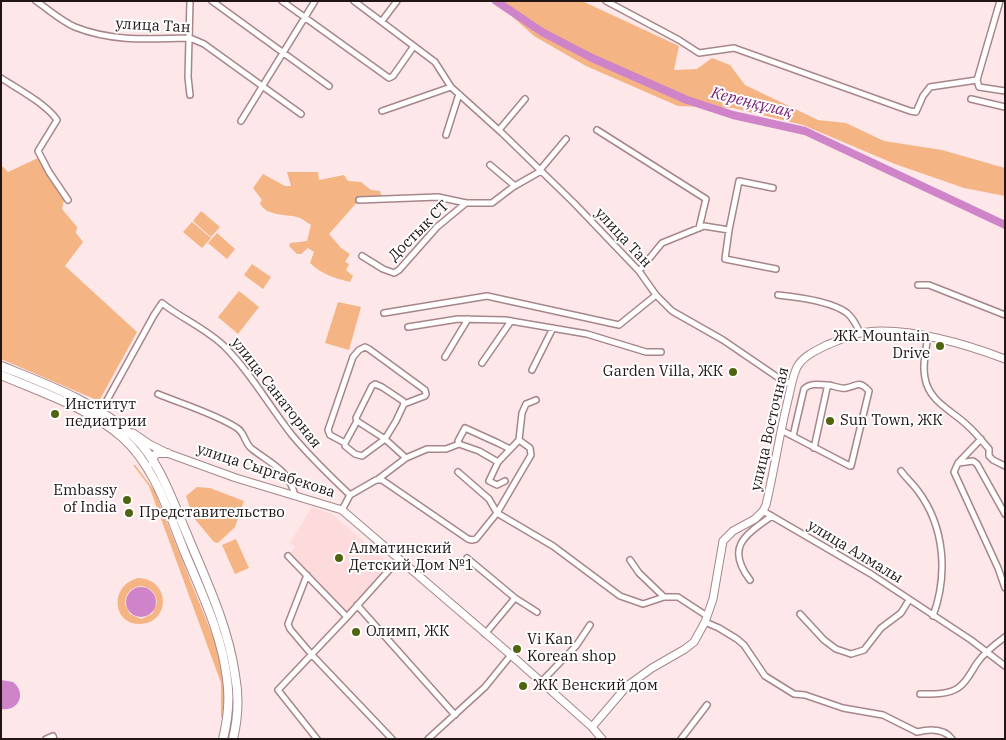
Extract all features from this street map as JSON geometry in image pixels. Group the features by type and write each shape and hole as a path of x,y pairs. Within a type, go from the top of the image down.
{"main road":[{"path":"1,366 66,393 101,411 135,438 153,463 171,497 225,629 230,648 237,696 236,723 233,739"},
{"path":"3,376 75,407 104,423 131,446 151,476 171,518 217,633 225,663 229,696 228,718 223,739"},
{"path":"153,463 153,457 157,453 168,453"}],"street":[{"name":"улица Тан","path":"36,1 74,26 112,37 134,39 190,38 204,44 301,114"},
{"path":"190,1 188,77 190,96"},
{"path":"212,1 329,86"},
{"path":"282,1 389,78 393,76 414,46"},
{"path":"241,121 315,1"},
{"name":"улица Тан","path":"354,1 435,62 451,87 499,130 540,171 639,271 656,295 679,316 723,340 786,383 792,382"},
{"path":"382,21 397,1"},
{"path":"606,1 680,40 699,53 734,48 910,111 916,112 923,96 930,87 977,80"},
{"path":"1000,1 977,80 979,87 1003,90"},
{"path":"1,78 37,102 54,115 57,120 38,150 49,172 68,200"},
{"path":"382,111 451,87"},
{"path":"446,135 459,94"},
{"path":"499,130 525,99"},
{"path":"971,99 1005,107"},
{"path":"597,130 706,199 699,228"},
{"path":"540,171 566,139"},
{"path":"490,165 515,186"},
{"name":"Достык СТ","path":"359,200 438,197 466,203 492,203 540,171"},
{"path":"773,188 739,181 725,259 776,269"},
{"name":"Достык СТ","path":"362,256 389,271 399,270 437,228 466,203"},
{"path":"639,271 662,243 704,226 729,230"},
{"path":"918,285 929,285 1005,315"},
{"path":"384,313 486,296 619,325 656,295"},
{"path":"778,295 813,301 840,309 850,316 860,333 886,331 928,336 961,344 1005,359"},
{"name":"улица Санаторная","path":"101,411 154,314 162,303 211,335 225,347 312,459 350,495"},
{"path":"445,357 468,319"},
{"path":"408,327 468,319 511,321 587,334 646,352 661,352"},
{"path":"482,363 511,321"},
{"path":"532,370 553,328"},
{"name":"улица Восточная","path":"592,727 627,686 652,668 690,646 698,637 706,619 717,582 723,541 732,532 755,519 764,511 792,382 800,362 823,347 860,333"},
{"path":"928,336 924,371 929,391 939,403 968,425 981,439 988,449 992,460 1005,466"},
{"path":"365,347 425,390 425,396 404,404 385,439 362,456 355,454 345,446 345,443 330,435 328,430 353,357 359,350 365,347"},
{"path":"345,443 372,386 375,384 403,401 404,404"},
{"path":"781,430 850,466 852,465 869,391 861,384 855,384 849,388 814,384 807,386 804,389 793,436"},
{"path":"814,448 825,391 829,385"},
{"path":"158,394 223,420 238,429 248,446 287,476 292,483 295,496"},
{"path":"505,481 497,485 489,481 498,462 519,440 522,413 526,404 536,400"},
{"name":"улица Сыргабекова","path":"101,411 124,424 149,444 168,453 236,478 342,510 511,655 592,727 602,739"},
{"path":"357,421 385,439 406,458"},
{"path":"459,444 458,441 464,428 510,449"},
{"path":"981,439 958,463 954,472 998,568 1005,588"},
{"path":"376,480 382,480 472,540 476,540 497,513 531,455 530,448 519,440"},
{"path":"342,510 350,495 376,480 406,458 427,450 446,449 459,444 479,451 498,462"},
{"path":"958,463 973,461 977,464 1005,514"},
{"path":"901,471 930,511 940,541 942,563 940,590 933,616"},
{"path":"458,472 489,499 497,513 553,546 625,598 643,604 664,597 678,597 706,619 737,639 744,645 765,676 794,694 805,695 843,708 882,715 917,732 931,729 946,733 952,739"},
{"name":"улица Алмалы","path":"764,511 871,574 1005,666"},
{"path":"750,580 743,570 738,557 739,545 749,532 772,516"},
{"path":"288,556 347,616"},
{"path":"467,558 515,598 537,612"},
{"path":"317,739 278,690 398,560"},
{"path":"630,560 639,573 664,597"},
{"path":"307,575 288,624 290,629 312,655 392,739"},
{"path":"485,634 515,598"},
{"path":"800,614 824,640 836,649 851,654 864,650 881,628 900,613 909,600"},
{"path":"357,606 455,715"},
{"path":"541,682 576,646 590,625"},
{"path":"920,694 935,694 957,688 969,676 987,652 1005,637"},
{"path":"428,739 485,687 511,655"},
{"path":"681,739 707,705"},
{"path":"916,739 917,732"},
{"path":"46,739 53,736 54,739"}],"shaded area":[{"path":"495,1 582,1 679,46 674,70 697,69 712,58 730,65 745,85 818,120 846,123 884,141 942,150 1005,168 1005,196 964,188 895,164 803,125 733,108 678,106 586,66 534,36"},
{"path":"38,158 64,200 62,209 77,227 76,233 83,242 65,266 137,332 99,401 1,359 1,165 8,172"},
{"path":"287,172 318,172 319,180 344,175 348,181 361,182 371,190 380,191 382,198 359,200 329,234 341,248 350,254 345,262 349,264 346,270 353,276 350,282 328,275 314,267 310,263 314,252 308,248 301,254 297,254 289,246 290,243 307,241 311,225 299,218 276,214 266,210 260,203 262,200 253,188 263,174 285,186 291,186"},
{"path":"201,211 220,227 211,237 193,221"},
{"path":"192,222 211,238 202,248 183,232"},
{"path":"217,233 235,249 227,259 208,243"},
{"path":"252,264 271,277 263,289 244,275"},
{"path":"239,291 259,307 238,334 218,317"},
{"path":"338,302 361,307 349,350 325,343"},
{"path":"133,465 135,465 154,490 215,642 225,686 225,720 221,717 221,683 149,486"},
{"path":"197,487 210,488 244,501 235,527 218,543 214,542 193,517 186,496"},
{"name":"Алматинский Детский Дом №1","path":"312,507 332,514 388,563 348,612 290,553 295,547 290,543"},
{"path":"236,539 249,568 235,574 222,545"},
{"path":"138,578 149,580 157,585 163,601 162,609 157,617 150,622 131,623 119,612 119,596 122,588","holes":["140,586 152,591 157,603 152,614 141,619 130,614 125,604 127,594"]},
{"path":"141,587 147,588 155,596 155,608 147,616 141,617 135,616 127,608 126,602 127,596 135,588"},
{"path":"1,680 13,682 20,691 19,701 12,708 1,709"}],"waterway":[{"name":"Кереңқұлақ","path":"496,1 542,32 592,58 687,100 733,115 805,131 1005,225"}],"place":[{"name":"ЖК Mountain Drive","path":"940,346"},
{"name":"Garden Villa, ЖК","path":"733,372"},
{"name":"Институт педиатрии","path":"55,414"},
{"name":"Sun Town, ЖК","path":"830,421"},
{"name":"Embassy of India","path":"127,500"},
{"name":"Представительство","path":"129,513"},
{"name":"Алматинский Детский Дом №1","path":"339,558"},
{"name":"Олимп, ЖК","path":"356,632"},
{"name":"Vi Kan Korean shop","path":"517,649"},
{"name":"ЖК Венский дом","path":"523,686"}]}
